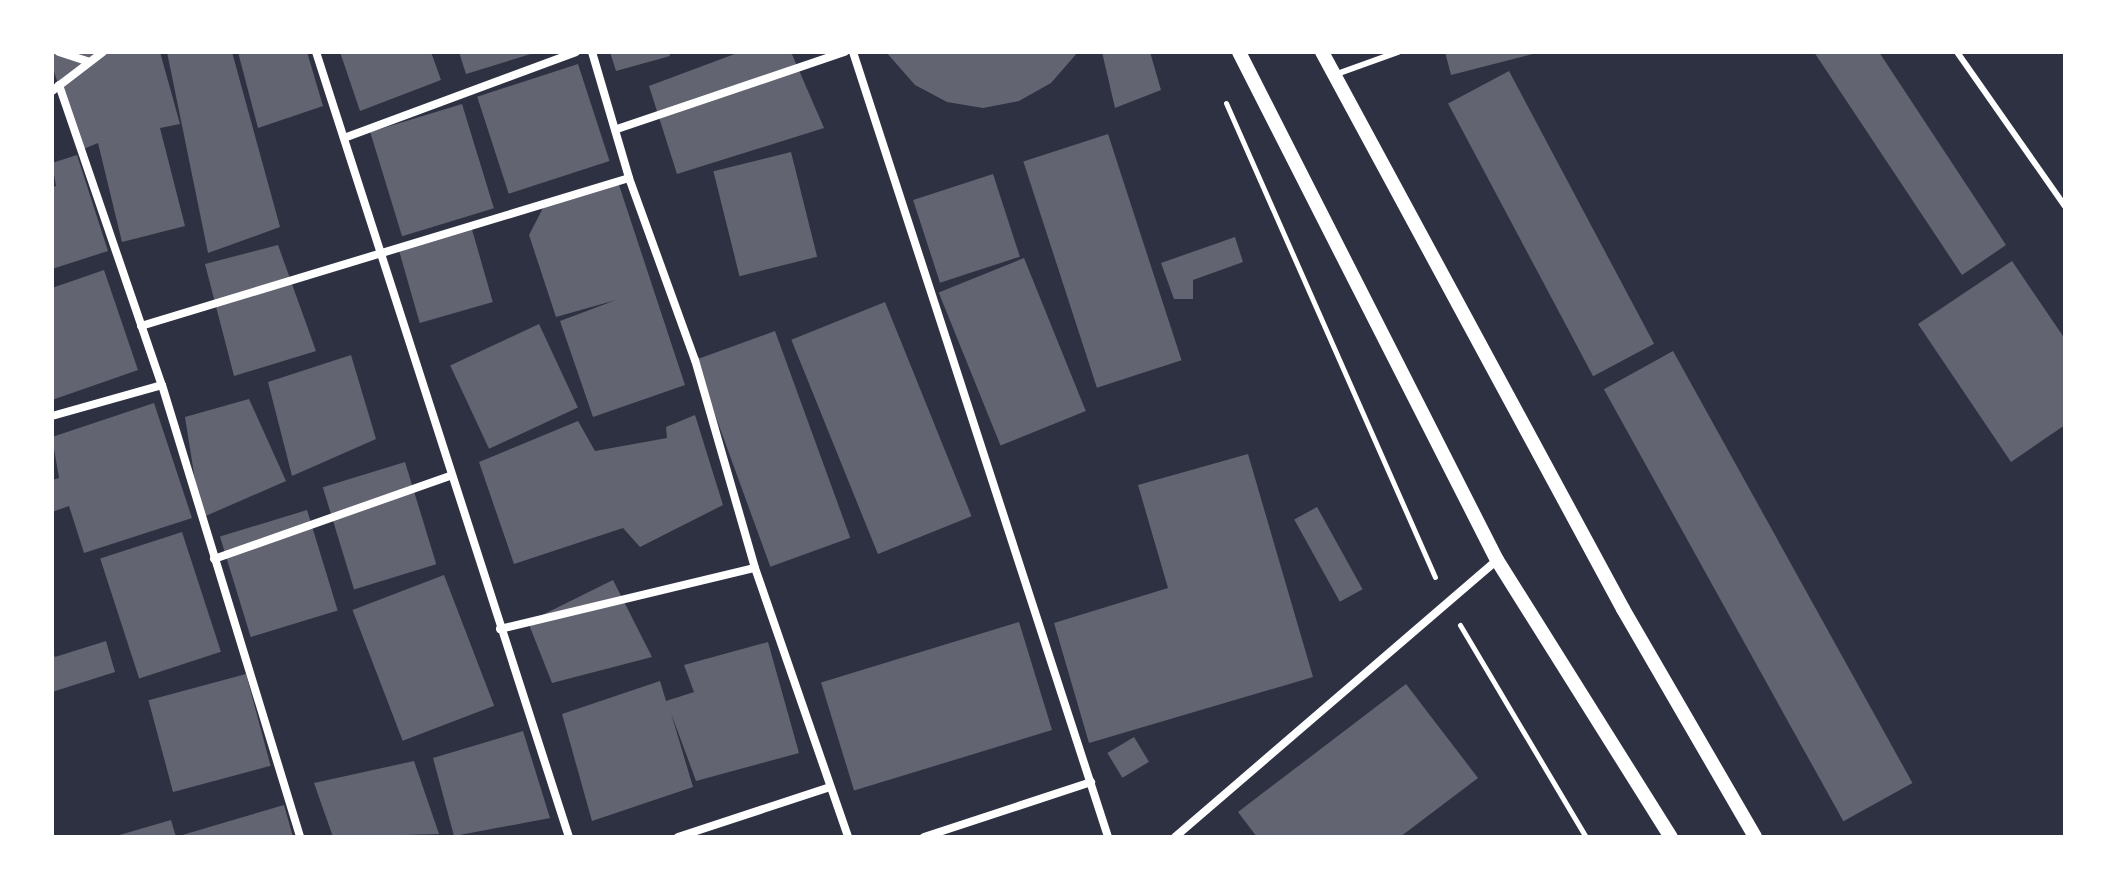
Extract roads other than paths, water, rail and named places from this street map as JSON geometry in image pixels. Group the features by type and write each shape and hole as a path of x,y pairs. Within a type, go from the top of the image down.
{"street":[{"path":"59,52 89,62"},
{"path":"103,52 55,88 162,385 300,837"},
{"path":"316,52 450,476 569,837"},
{"path":"344,138 576,52"},
{"path":"592,52 629,178 695,360 755,568 827,788 848,837"},
{"path":"617,129 844,52"},
{"path":"853,52 1108,837"},
{"path":"1239,52 1497,560 1671,837"},
{"path":"1322,52 1616,595 1755,837"},
{"path":"141,326 380,250 629,178"},
{"path":"52,416 162,385"},
{"path":"214,559 450,476"},
{"path":"1175,837 1497,560"},
{"path":"500,629 755,568"},
{"path":"924,837 1091,782"},
{"path":"678,837 827,788"}],"lane":[{"path":"1333,75 1398,52"},
{"path":"1957,52 2065,206"}]}
